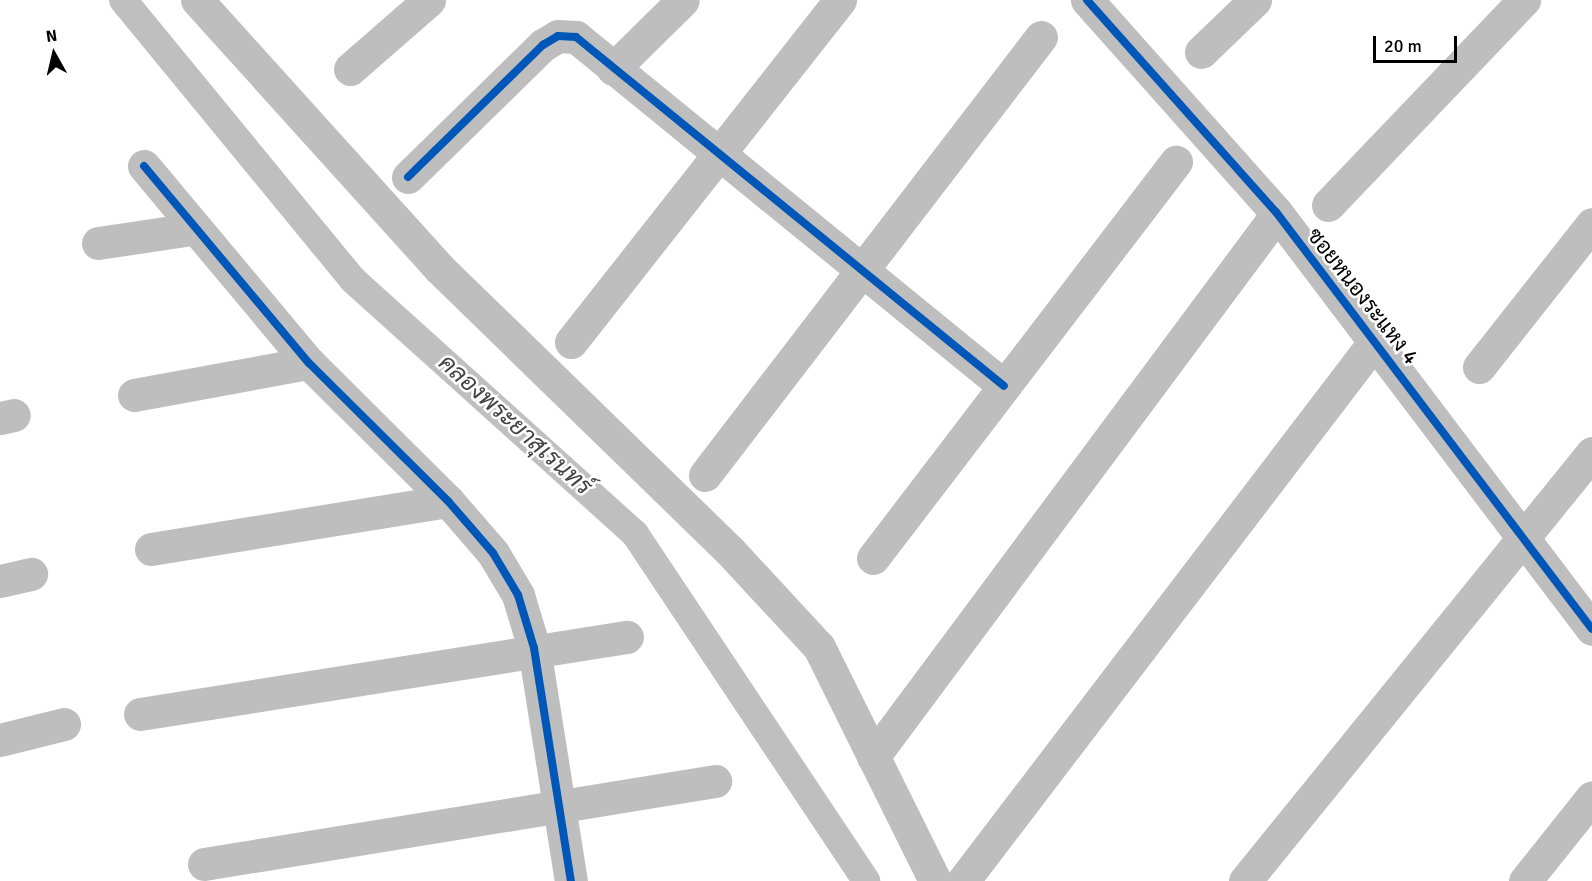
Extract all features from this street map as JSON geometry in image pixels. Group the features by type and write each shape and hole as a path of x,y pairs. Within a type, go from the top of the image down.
{"street":[{"path":"197,0 439,268 560,381 819,647 935,881"},
{"path":"350,69 429,0"},
{"path":"613,69 683,0"},
{"path":"571,342 840,0"},
{"name":"ซอยหนองระแหง 4","path":"1087,0 1277,214 1592,629"},
{"path":"1201,52 1255,0"},
{"path":"1328,205 1524,0"},
{"path":"408,177 558,36 576,37 861,273 1004,386"},
{"path":"705,475 1041,37"},
{"path":"873,558 1176,162"},
{"path":"144,166 192,229 309,363 448,501 493,554 518,595 534,648 571,881"},
{"path":"873,757 1277,214"},
{"path":"1479,367 1592,224"},
{"path":"98,243 192,229"},
{"path":"963,881 1375,341"},
{"path":"134,394 309,363"},
{"path":"1245,881 1592,453"},
{"path":"151,549 448,501"},
{"path":"0,581 31,574"},
{"path":"140,714 534,648 627,637"},
{"path":"0,740 64,724"},
{"path":"204,864 715,781"},
{"path":"1525,881 1592,797"}],"waterway":[{"name":"คลองพระยาสุเรนทร์","path":"123,0 353,280 635,534 866,881"}],"cycle path":[{"path":"1087,0 1276,212 1592,629"},
{"path":"408,177 543,45 558,36 576,37 1004,386"},
{"path":"144,166 309,363 448,501 493,553 518,595 534,648 571,881"}]}
